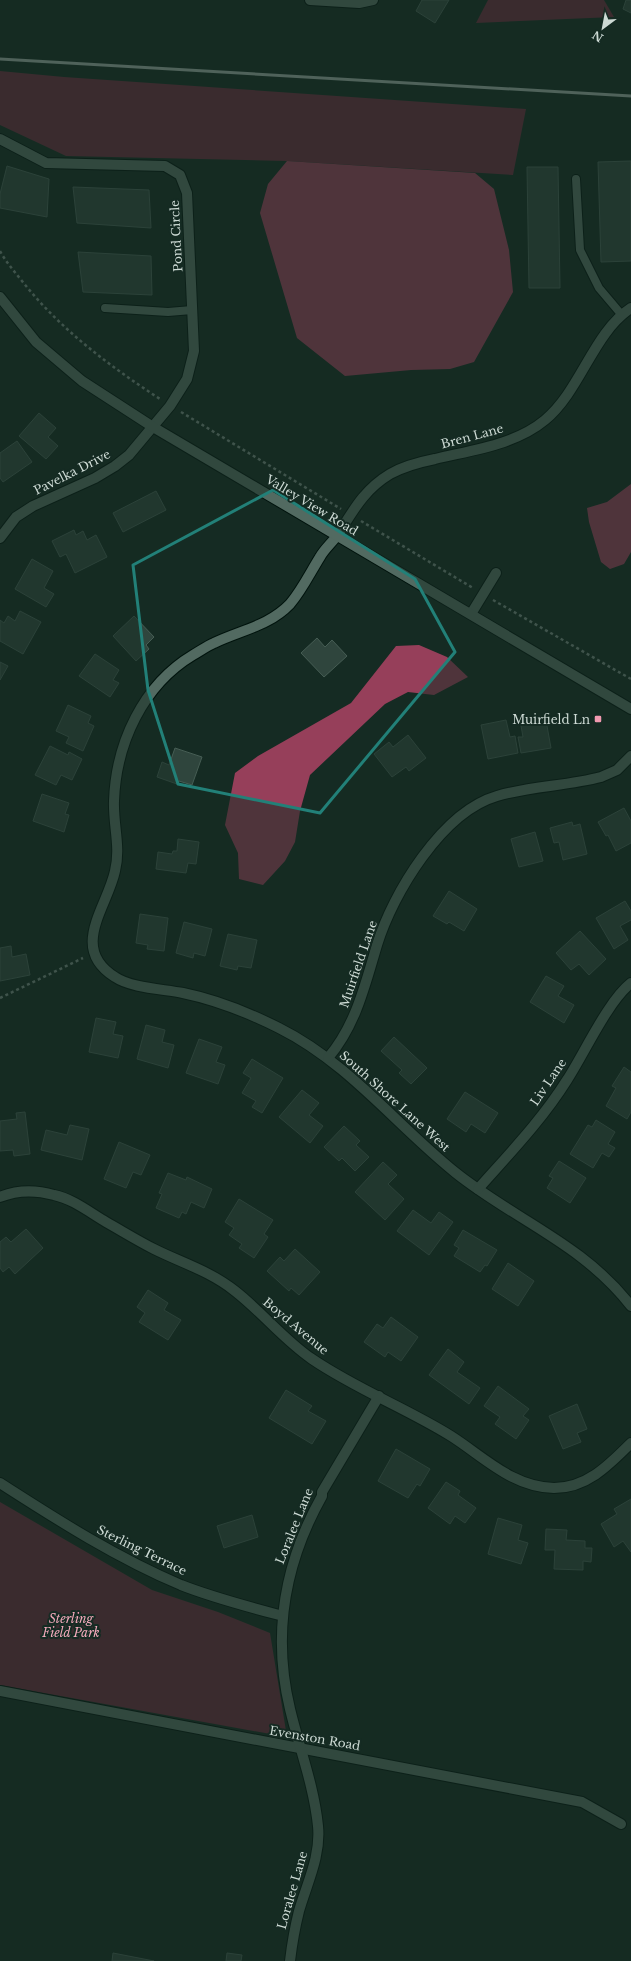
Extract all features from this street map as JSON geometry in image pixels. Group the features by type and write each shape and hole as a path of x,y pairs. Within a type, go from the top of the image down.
{"street":[{"path":"310,0 359,3 373,0"},
{"name":"Pond Circle","path":"0,139 46,163 165,166 180,175 187,193 194,351 187,378 170,406 153,427"},
{"name":"Valley View Road","path":"0,297 36,342 82,382 153,427 631,709"},
{"name":"Bren Lane","path":"338,536 349,514 372,488 392,473 416,463 500,444 524,433 546,419 564,399 621,314 631,308"},
{"name":"Pavelka Drive","path":"0,538 16,517 33,506 95,478 115,466 129,455 153,427"},
{"path":"94,953 92,934 96,917 114,879 118,858 118,838 114,805 116,771 125,739 139,709 159,682 185,660 213,643 262,625 279,614 292,601 324,550 338,536"},
{"path":"471,614 496,573"},
{"name":"Muirfield Lane","path":"328,1058 350,1026 361,1000 381,931 400,892 424,855 453,822 474,807 496,796 601,778 617,770 631,756"},
{"name":"South Shore Lane West","path":"94,953 103,967 117,979 186,994 236,1008 283,1030 328,1058 369,1092 428,1148 478,1189 565,1244 590,1262 630,1303"},
{"name":"Liv Lane","path":"478,1189 534,1126 567,1081 612,1006 631,984"},
{"name":"Boyd Avenue","path":"0,1197 10,1193 32,1191 55,1195 76,1203 155,1249 214,1276 237,1292 311,1358 335,1373 450,1436 513,1479 533,1486 555,1488 577,1484 596,1475 631,1443"},
{"name":"Loralee Lane","path":"290,1961 293,1936 298,1916 317,1855 318,1827 314,1800 289,1707 283,1664 283,1616 288,1580 307,1523 322,1496 322,1492 379,1396"},
{"name":"Sterling Terrace","path":"0,1484 76,1532 128,1561 182,1585 238,1604 283,1616"},
{"name":"Evenston Road","path":"0,1691 582,1802 621,1824"}],"lane":[{"path":"576,179 580,250 599,288 621,314"},
{"path":"105,308 168,312 192,310"}],"path":[{"path":"0,251 33,295 63,327 112,367 170,406 349,514 483,594 631,679"},
{"path":"0,998 94,953"}],"highlighted area":[{"path":"273,490 415,579 455,652 320,813 178,784 148,690 133,565"}],"green space":[{"path":"488,0 604,0 614,17 476,23"},
{"path":"0,71 64,77 526,109 513,175 287,161 66,156 0,125"},
{"name":"Sterling Field Park","path":"0,1502 152,1590 218,1612 270,1633 287,1737 0,1685"}],"shaded area":[{"path":"287,161 475,173 494,189 509,250 513,292 474,362 450,369 411,370 345,376 297,338 260,213 268,184"},
{"path":"631,484 631,552 624,564 610,569 601,562 589,522 587,508 607,502"},
{"path":"419,645 447,657 468,677 434,695 408,692 385,704 310,775 300,811 295,842 285,861 263,885 239,879 238,853 225,825 235,773 258,756 351,703 396,646"}],"building":[{"path":"422,0 449,0 435,23 416,11"},
{"path":"626,0 631,0 631,13 623,9"},
{"path":"631,161 631,261 601,262 598,162"},
{"path":"7,166 49,179 47,217 0,208 0,194"},
{"path":"527,167 558,167 560,288 529,288"},
{"path":"73,187 149,190 151,228 77,223"},
{"path":"78,252 151,256 152,295 83,292"},
{"path":"39,413 56,428 48,437 58,446 46,459 19,436"},
{"path":"17,441 32,462 3,482 0,478 0,453"},
{"path":"156,491 166,510 123,532 113,513"},
{"path":"74,530 76,535 83,531 87,540 96,535 107,557 75,573 66,554 60,557 52,541"},
{"path":"32,559 53,571 44,588 54,594 46,607 15,589"},
{"path":"20,611 41,622 23,654 0,641 0,620 4,623 8,616 15,621"},
{"path":"134,616 154,637 146,645 149,649 136,661 113,636"},
{"path":"317,638 325,647 332,640 347,656 324,677 301,653"},
{"path":"95,654 119,670 113,680 119,683 110,697 79,676"},
{"path":"0,662 8,666 0,680"},
{"path":"68,705 91,716 88,723 94,726 83,751 66,743 69,737 56,731"},
{"path":"545,715 551,748 521,753 518,737 523,737 520,720"},
{"path":"506,720 510,737 515,736 518,753 488,759 481,725"},
{"path":"408,735 426,758 409,771 406,767 392,777 374,754 389,742 393,747"},
{"path":"50,746 68,755 69,752 82,759 72,780 61,775 56,785 35,775"},
{"path":"175,748 202,757 192,785 179,781 177,784 157,777 162,762 169,765"},
{"path":"42,794 69,803 65,814 69,815 64,832 33,821"},
{"path":"624,808 631,821 631,843 616,851 608,835 606,836 598,822"},
{"path":"572,822 573,826 580,824 587,854 563,860 559,842 554,843 550,828"},
{"path":"535,832 543,861 519,867 511,839"},
{"path":"178,839 199,842 196,864 188,863 186,873 156,869 158,852 172,854 173,851 177,851"},
{"path":"449,891 477,909 464,931 449,922 447,924 433,916"},
{"path":"625,901 631,911 631,920 620,926 628,940 614,949 596,918"},
{"path":"140,914 168,918 164,951 147,949 148,945 136,943"},
{"path":"184,922 212,929 205,956 194,953 193,958 176,953"},
{"path":"580,931 606,959 589,975 579,964 571,970 556,953"},
{"path":"228,934 257,940 251,968 238,966 237,970 220,966"},
{"path":"11,946 12,957 26,954 30,975 0,981 0,948"},
{"path":"546,976 564,986 558,996 574,1005 564,1023 530,1002"},
{"path":"96,1018 116,1022 113,1034 123,1036 118,1058 89,1052"},
{"path":"146,1025 165,1030 162,1042 174,1045 168,1068 137,1059"},
{"path":"394,1037 427,1068 411,1084 399,1073 402,1070 381,1051"},
{"path":"199,1039 222,1047 216,1062 225,1065 218,1084 186,1073"},
{"path":"252,1059 283,1078 262,1113 252,1107 256,1101 242,1093 251,1078 243,1073"},
{"path":"624,1067 631,1072 631,1112 627,1119 606,1106 616,1088 612,1086"},
{"path":"302,1090 319,1103 309,1115 323,1126 310,1143 279,1117"},
{"path":"465,1092 498,1113 485,1133 471,1124 466,1132 447,1119"},
{"path":"25,1112 30,1154 14,1156 13,1150 0,1151 0,1121 17,1119 16,1113"},
{"path":"596,1120 615,1132 608,1144 615,1148 609,1157 602,1153 593,1168 570,1154 588,1125 592,1127"},
{"path":"70,1125 89,1129 82,1160 41,1150 46,1130 67,1135"},
{"path":"344,1126 360,1141 356,1145 369,1157 355,1171 342,1158 339,1161 324,1147"},
{"path":"119,1142 150,1155 141,1175 133,1172 126,1188 104,1179"},
{"path":"559,1161 586,1178 570,1203 547,1188 553,1178 549,1176"},
{"path":"383,1162 397,1175 388,1184 404,1199 385,1220 355,1192"},
{"path":"168,1173 186,1180 187,1177 212,1189 204,1208 191,1202 186,1214 182,1212 179,1218 156,1208 162,1194 159,1193"},
{"path":"239,1199 273,1220 264,1234 268,1237 254,1258 239,1248 242,1244 229,1235 234,1228 225,1222"},
{"path":"413,1210 431,1223 439,1212 453,1222 429,1255 397,1231"},
{"path":"26,1229 43,1248 15,1274 9,1267 3,1272 0,1268 0,1242 6,1237 11,1242"},
{"path":"463,1230 497,1250 487,1266 485,1265 480,1272 454,1256 459,1248 454,1245"},
{"path":"295,1249 320,1272 299,1295 291,1288 289,1291 267,1271 280,1257 284,1261"},
{"path":"508,1263 534,1281 518,1306 492,1289"},
{"path":"148,1290 168,1303 164,1310 181,1320 168,1340 139,1322 145,1313 137,1307"},
{"path":"391,1317 418,1337 401,1361 388,1352 385,1357 364,1342 377,1324 383,1328"},
{"path":"448,1349 464,1362 457,1372 480,1388 469,1404 429,1375"},
{"path":"498,1386 529,1409 523,1416 529,1420 516,1439 495,1424 500,1417 484,1406"},
{"path":"286,1390 312,1406 308,1411 326,1421 312,1444 269,1418"},
{"path":"577,1404 587,1429 577,1433 581,1442 563,1449 549,1416"},
{"path":"396,1449 430,1469 420,1486 417,1484 408,1498 378,1481"},
{"path":"446,1482 460,1491 458,1495 476,1508 465,1523 455,1516 450,1524 428,1508"},
{"path":"631,1499 631,1552 623,1541 614,1547 601,1524 617,1514 614,1509"},
{"path":"252,1515 258,1537 224,1548 217,1526"},
{"path":"498,1518 522,1525 518,1540 528,1543 521,1564 488,1554"},
{"path":"546,1529 567,1530 566,1540 585,1541 585,1548 592,1548 591,1562 583,1561 583,1570 554,1569 555,1550 545,1550"},
{"path":"113,1953 154,1961 112,1961"},
{"path":"227,1953 242,1955 241,1961 226,1961"}],"railway":[{"path":"0,59 631,96"}],"place":[{"name":"Muirfield Ln","path":"598,719"}]}
